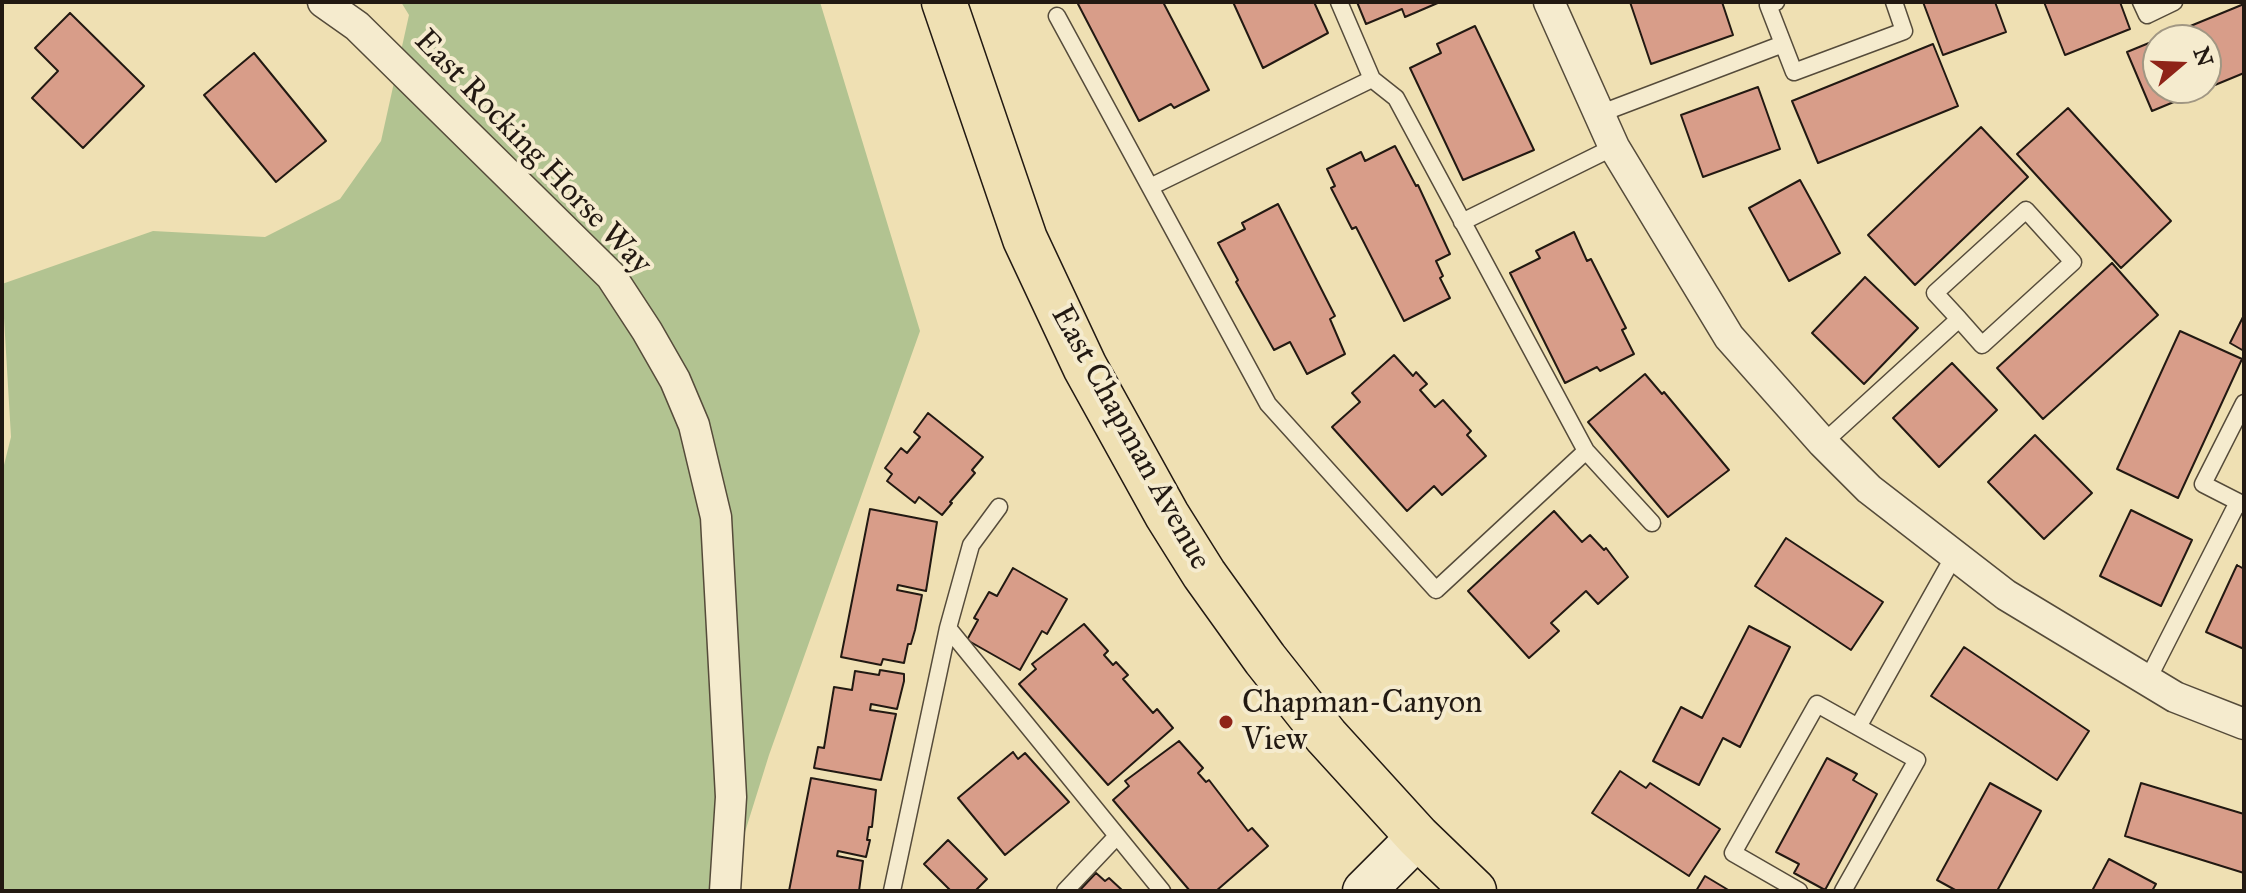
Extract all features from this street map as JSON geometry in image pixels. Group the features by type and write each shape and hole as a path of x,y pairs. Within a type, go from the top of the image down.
{"main road":[{"name":"East Chapman Avenue","path":"944,2 1025,239 1123,441 1204,574 1265,659 1326,736 1418,837 1474,891"}],"street":[{"name":"East Rocking Horse Way","path":"323,2 357,26 611,276 675,380 694,425 716,517 731,797 725,891"},
{"path":"1549,2 1614,147 1729,337 1823,443 1869,489 2006,595 2175,697 2244,724"},
{"path":"1364,891 1418,837"}],"lane":[{"path":"1339,2 1372,79 1396,98 1586,451 1652,523"},
{"path":"1776,2 1768,5 1794,72 1904,31 1894,2"},
{"path":"2141,2 2147,15 2174,2"},
{"path":"1057,16 1268,404 1436,590 1586,451"},
{"path":"1599,114 1783,44"},
{"path":"1150,187 1372,79"},
{"path":"1462,222 1614,147"},
{"path":"2026,210 2073,262 1982,345 1959,319 1935,293 2026,210"},
{"path":"1823,443 1959,319"},
{"path":"2147,681 2241,504 2203,484 2244,403"},
{"path":"892,891 948,628 971,545 999,507"},
{"path":"1858,727 1954,556"},
{"path":"948,628 1162,891"},
{"path":"1799,891 1733,853 1817,704 1917,760 1843,891"},
{"path":"1065,891 1117,836"}],"green space":[{"path":"401,2 820,2 920,331 769,755 745,832 711,891 2,891 2,473 11,437 2,284 153,231 265,237 340,199 381,141 409,15"}],"building":[{"path":"1163,2 1209,90 1174,108 1171,104 1139,121 1078,4"},
{"path":"1233,2 1314,2 1328,33 1263,68"},
{"path":"1357,2 1440,2 1405,17 1402,9 1366,24"},
{"path":"1630,2 1722,2 1733,35 1651,64"},
{"path":"1923,2 1995,2 2006,32 1943,55"},
{"path":"2044,2 2120,2 2130,29 2065,55"},
{"path":"2244,4 2244,73 2222,82 2222,24 2195,24"},
{"path":"70,13 144,86 83,148 32,98 58,71 35,48"},
{"path":"1475,26 1534,150 1463,180 1410,68 1441,53 1437,44"},
{"path":"1933,44 1958,106 1818,163 1792,101"},
{"path":"2142,46 2142,87 2127,52"},
{"path":"254,53 326,141 276,182 204,95"},
{"path":"1758,87 1780,149 1703,177 1681,115"},
{"path":"2149,104 2169,104 2152,111"},
{"path":"2068,108 2171,221 2121,268 2017,154"},
{"path":"1981,127 2028,177 1915,285 1868,235"},
{"path":"1395,146 1418,185 1450,254 1436,261 1450,298 1404,321 1356,227 1352,229 1331,188 1335,186 1327,169 1361,152 1365,161"},
{"path":"1800,180 1840,253 1789,281 1749,208"},
{"path":"1278,204 1335,316 1330,319 1345,354 1307,374 1290,342 1274,350 1218,243 1245,229 1242,223"},
{"path":"1574,232 1626,328 1622,330 1634,354 1600,371 1597,367 1565,383 1510,273 1540,258 1536,251"},
{"path":"2112,263 2158,315 2043,419 1997,368"},
{"path":"1865,277 1918,328 1864,384 1812,333"},
{"path":"2244,315 2244,351 2230,343"},
{"path":"2180,331 2242,359 2178,498 2117,469"},
{"path":"1394,355 1413,376 1416,372 1427,384 1420,390 1435,407 1443,400 1471,431 1467,435 1486,456 1442,495 1434,486 1407,511 1332,427 1360,402 1352,393"},
{"path":"1952,363 1997,410 1939,467 1893,418"},
{"path":"1645,374 1662,394 1664,392 1729,470 1668,517 1588,422"},
{"path":"928,413 983,457 972,470 975,473 942,515 919,497 915,503 887,481 892,474 885,468 901,448 907,453 920,437 914,432"},
{"path":"2035,435 2092,493 2044,539 1988,482"},
{"path":"870,509 937,522 926,591 898,585 897,590 922,595 904,663 883,659 881,665 841,657"},
{"path":"2131,510 2192,540 2161,606 2100,576"},
{"path":"1554,511 1582,542 1590,535 1604,550 1606,548 1628,577 1598,604 1586,591 1551,623 1559,631 1529,658 1468,591"},
{"path":"1786,538 1883,602 1851,650 1755,586"},
{"path":"2237,565 2244,569 2244,649 2206,632"},
{"path":"1013,568 1067,599 1047,634 1042,631 1020,670 967,640 978,620 974,618 989,592 997,596"},
{"path":"1084,624 1108,651 1104,655 1128,675 1123,679 1153,713 1157,709 1173,728 1108,785 1019,684 1036,669 1032,664"},
{"path":"1749,626 1790,647 1740,747 1723,738 1699,785 1653,761 1681,707 1702,718"},
{"path":"1964,647 2089,731 2057,780 1931,696"},
{"path":"880,670 904,674 897,709 871,704 870,710 896,714 881,780 814,768 818,747 824,748 834,687 852,690 855,671 879,675"},
{"path":"1179,741 1203,768 1198,773 1206,782 1209,780 1248,831 1252,828 1268,846 1216,891 1190,891 1113,800 1129,786 1125,781"},
{"path":"1013,752 1018,759 1025,753 1069,802 1005,855 958,798"},
{"path":"1827,758 1857,774 1853,780 1877,794 1825,890 1794,873 1799,864 1776,852"},
{"path":"1620,771 1646,788 1650,783 1720,829 1689,876 1592,813"},
{"path":"811,778 876,790 866,857 838,851 837,856 863,861 859,891 789,891"},
{"path":"1990,783 2041,811 1997,891 1957,891 1937,880"},
{"path":"2141,783 2244,814 2244,873 2125,836"},
{"path":"948,840 987,879 975,891 951,891 924,864"},
{"path":"2109,859 2156,884 2152,891 2092,891"},
{"path":"1096,873 1105,881 1109,878 1123,891 1079,891"},
{"path":"1705,876 1730,891 1696,891"}],"place":[{"name":"Chapman-Canyon View","path":"1226,722"}]}
